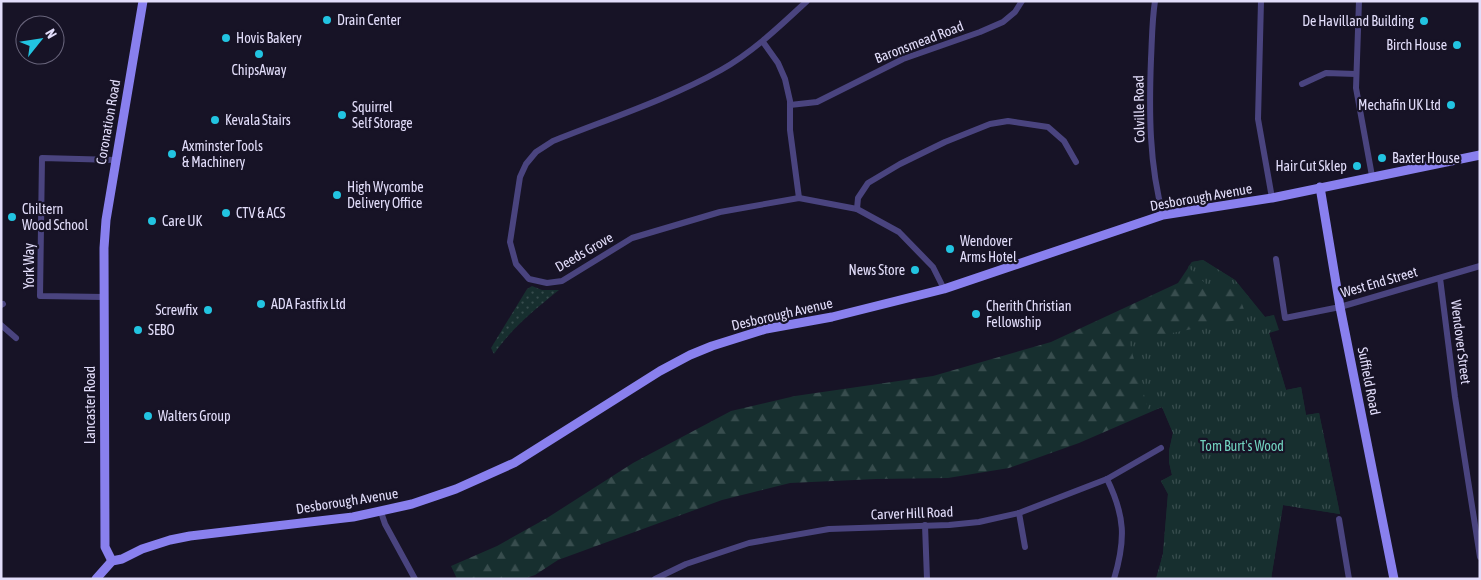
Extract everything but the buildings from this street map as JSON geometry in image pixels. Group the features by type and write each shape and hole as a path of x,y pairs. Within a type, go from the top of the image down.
{"street":[{"name":"Coronation Road","path":"104,248 106,220 143,1"},
{"name":"Deeds Grove","path":"807,1 763,42 721,70 670,94 553,141 536,152 526,164 520,177 510,242 516,264 529,279 547,283 562,281 632,238 720,212 799,198 857,209 899,232 933,267 944,289"},
{"name":"Baronsmead Road","path":"790,105 817,102 903,59 1003,22 1015,12 1022,1"},
{"name":"Colville Road","path":"1155,1 1149,109 1152,152 1163,215"},
{"path":"1261,1 1258,119 1272,198"},
{"path":"1359,1 1356,88 1372,176"},
{"path":"763,42 778,63 785,79 790,105 790,130 799,198"},
{"path":"1302,84 1326,73 1356,74"},
{"path":"857,209 858,198 868,182 945,142 990,124 1008,121 1048,127 1064,140 1076,162"},
{"name":"Desborough Avenue","path":"96,579 112,561 122,559 142,549 170,540 353,517 412,504 456,489 514,463 660,371 712,346 766,329 832,317 944,289 1163,215 1272,198 1480,154"},
{"name":"York Way","path":"104,297 40,296 42,158 116,160"},
{"name":"Suffield Road","path":"1320,188 1340,307 1394,579"},
{"name":"Lancaster Road","path":"104,248 105,547 112,561"},
{"name":"West End Street","path":"1276,258 1285,318 1340,307 1480,266"},
{"name":"Wendover Street","path":"1440,278 1455,398 1480,557"},
{"path":"1,325 16,338"},
{"name":"Carver Hill Road","path":"655,579 686,564 748,543 829,529 978,522 1019,512 1107,479 1161,448"},
{"path":"1107,479 1117,500 1122,521 1122,544 1114,579"},
{"path":"381,512 385,524 415,579"},
{"path":"1019,512 1025,547"},
{"path":"1339,519 1349,579"},
{"path":"925,525 927,579"}],"green space":[{"name":"Tom Burt's Wood","path":"1203,260 1235,280 1265,317 1274,315 1269,333 1286,390 1301,387 1306,415 1319,413 1340,514 1283,505 1271,579 1156,579 1163,554 1168,494 1161,481 1172,475 1169,451 1173,433 1162,407 1079,443 1009,468 948,478 790,483 722,500 558,560 535,575 523,579 457,579 451,566 497,546 547,518 633,463 731,411 795,396 933,376 1051,342 1178,283 1192,262"},
{"path":"1203,260 1235,280 1265,317 1274,315 1279,330 1269,333 1286,390 1301,387 1306,415 1319,413 1340,514 1283,505 1271,579 1156,579 1163,554 1168,494 1161,481 1172,475 1169,451 1173,433 1162,407 1149,412 1128,338 1147,338 1247,318 1236,287 1209,287 1188,267 1192,262"},
{"path":"532,286 542,290 559,290 532,312 494,354 491,348 527,289"}],"place":[{"name":"Drain Center","path":"327,20"},
{"name":"De Havilland Building","path":"1424,21"},
{"name":"Hovis Bakery","path":"226,38"},
{"name":"Birch House","path":"1457,45"},
{"name":"ChipsAway","path":"259,54"},
{"name":"Mechafin UK Ltd","path":"1451,105"},
{"name":"Squirrel Self Storage","path":"342,115"},
{"name":"Kevala Stairs","path":"215,120"},
{"name":"Axminster Tools & Machinery","path":"172,154"},
{"name":"Baxter House","path":"1382,158"},
{"name":"Hair Cut Sklep","path":"1357,166"},
{"name":"High Wycombe Delivery Office","path":"337,195"},
{"name":"CTV & ACS","path":"226,213"},
{"name":"Chiltern Wood School","path":"12,217"},
{"name":"Care UK","path":"152,221"},
{"name":"Wendover Arms Hotel","path":"950,249"},
{"name":"News Store","path":"915,270"},
{"name":"ADA Fastfix Ltd","path":"261,304"},
{"name":"Screwfix","path":"208,310"},
{"name":"Cherith Christian Fellowship","path":"976,314"},
{"name":"SEBO","path":"138,330"},
{"name":"Walters Group","path":"148,416"}]}
